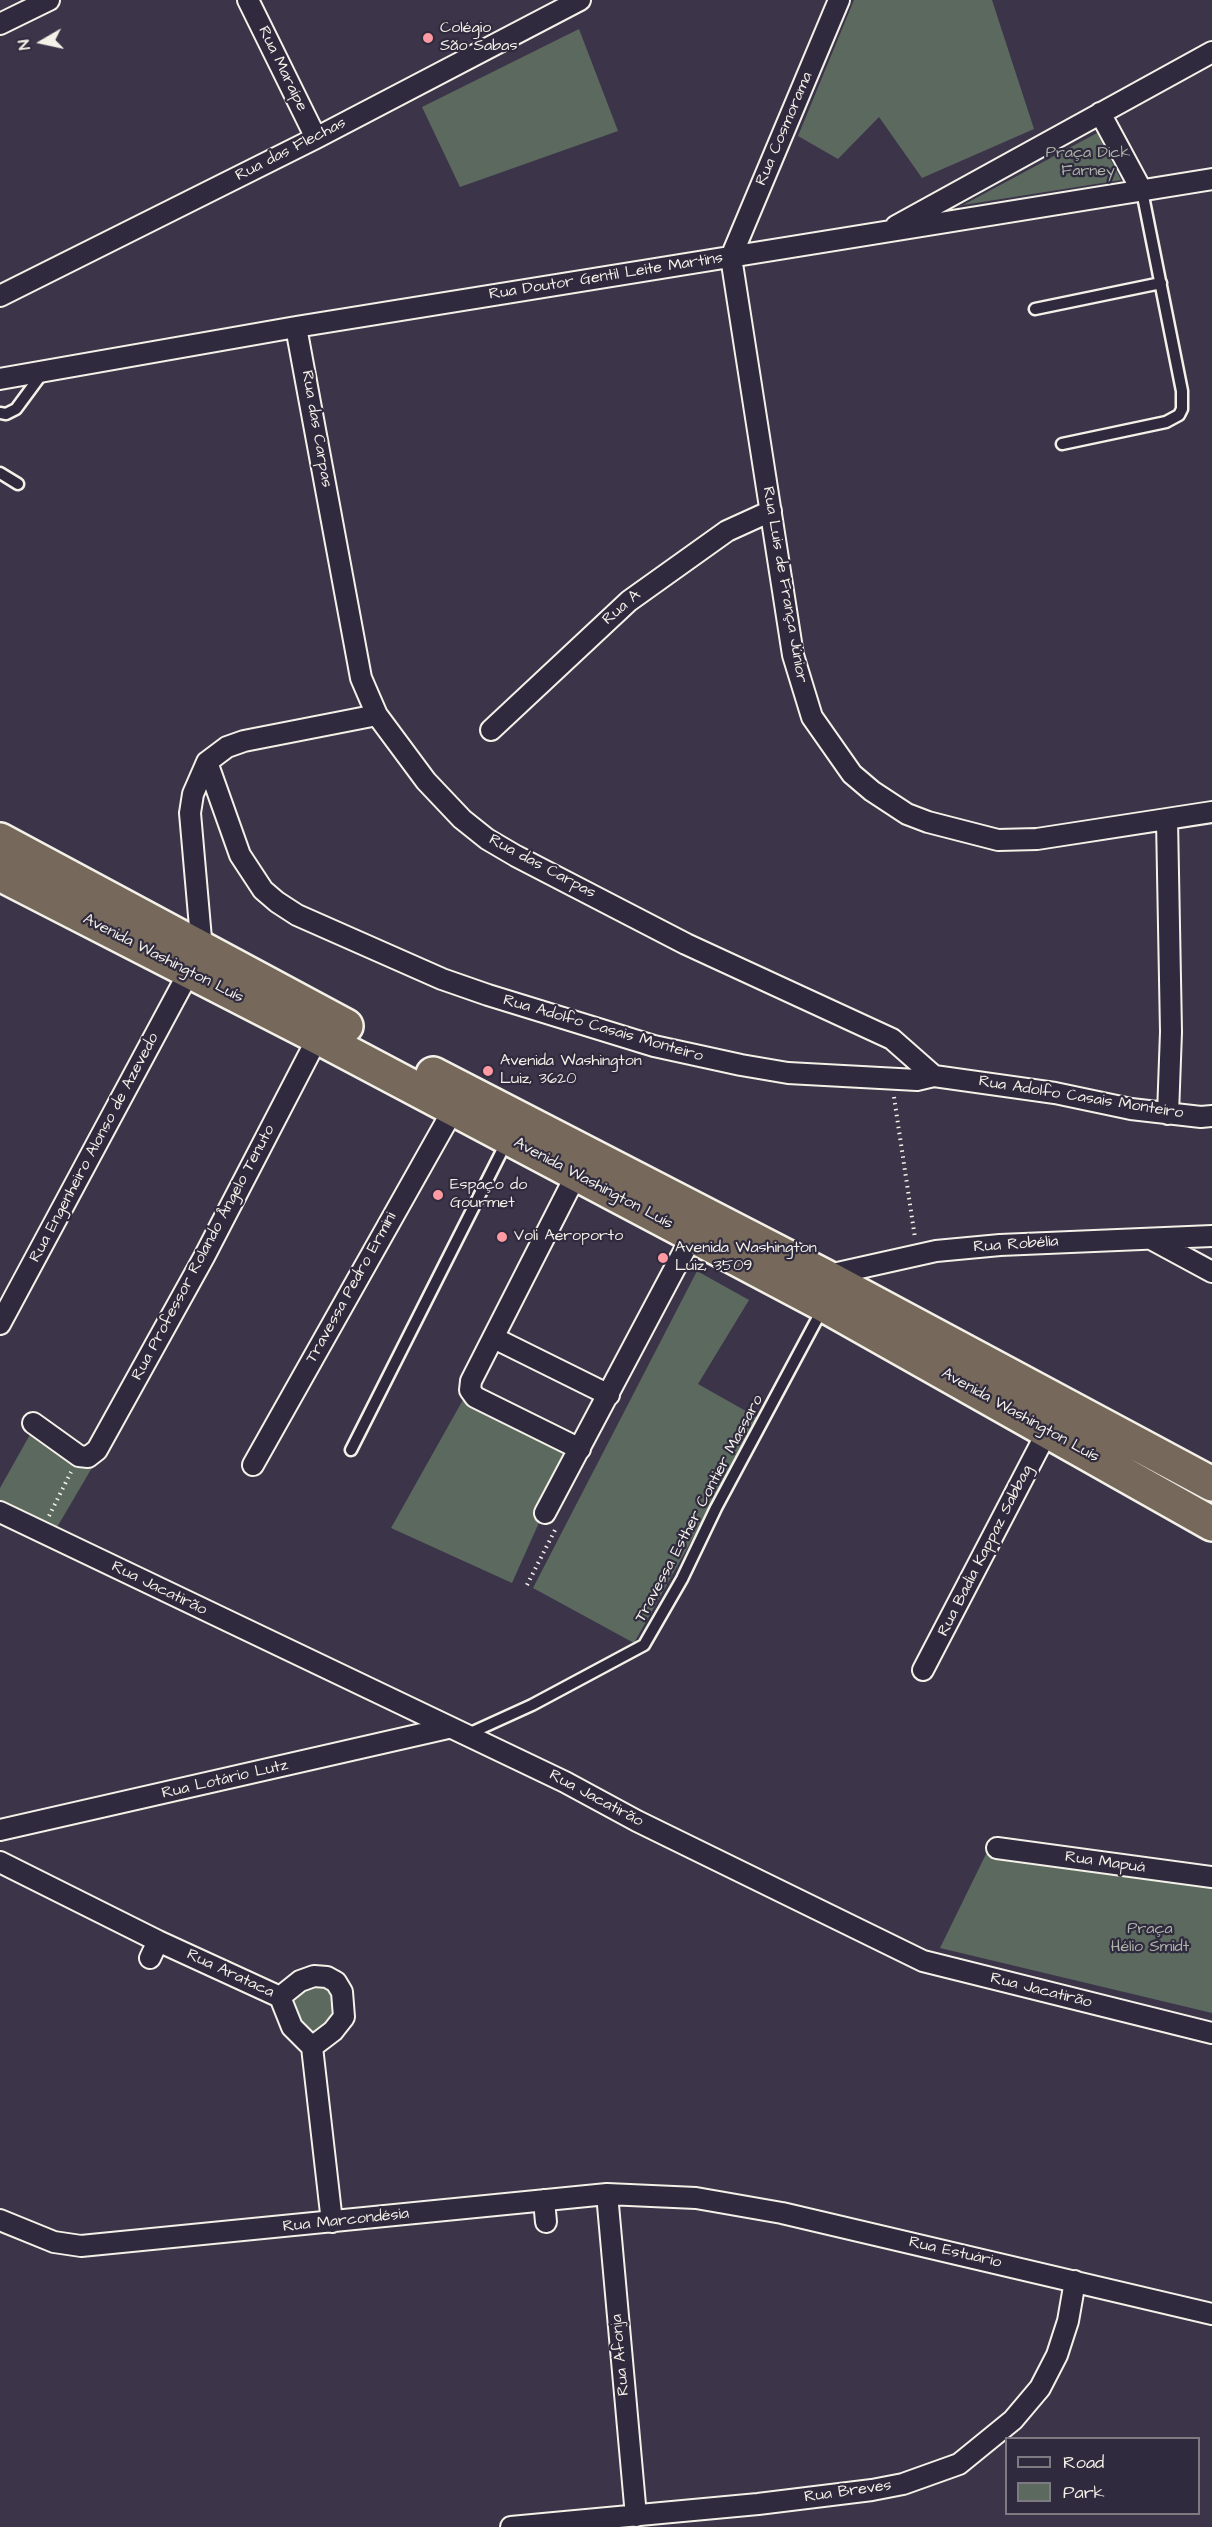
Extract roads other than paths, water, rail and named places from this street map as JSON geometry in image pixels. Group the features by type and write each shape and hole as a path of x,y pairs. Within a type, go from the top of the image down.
{"highway":[{"name":"Avenida Washington Luís","path":"2,849 195,961 318,1037 453,1110 693,1236 824,1291 1047,1432 1212,1524"},
{"name":"Avenida Washington Luís","path":"2,849 82,918 195,961 824,1291 1212,1484"},
{"path":"0,889 82,918"}],"street":[{"path":"0,24 49,0"},
{"name":"Rua Maraípe","path":"248,0 316,138"},
{"name":"Rua das Flechas","path":"0,296 316,138 580,0"},
{"name":"Rua Cosmorama","path":"732,257 839,0"},
{"path":"883,233 1212,52"},
{"path":"1100,113 1142,191"},
{"name":"Rua Doutor Gentil Leite Martins","path":"0,379 296,327 1212,180"},
{"name":"Rua Luis de França Júnior","path":"732,257 793,655 812,717 852,774 872,791 918,818 998,840 1037,839 1212,812"},
{"name":"Rua das Carpas","path":"296,327 361,678 377,715 426,781 462,819 487,838 686,944 892,1039 934,1076"},
{"name":"Rua A","path":"491,730 629,600 727,531 771,511"},
{"path":"195,961 190,813 193,794 207,762 227,747 244,741 377,715"},
{"name":"Rua Adolfo Casais Monteiro","path":"207,762 240,855 263,890 297,915 442,979 536,1012 698,1058 788,1073 917,1080 934,1076 1055,1093 1168,1114 1212,1116"},
{"path":"1167,820 1171,1021 1168,1114"},
{"name":"Rua Engenheiro Alonso de Azevedo","path":"0,1324 195,961"},
{"name":"Rua Professor Rolando Ângelo Tenuto","path":"33,1423 79,1456 88,1457 97,1450 204,1257 318,1037"},
{"name":"Travessa Pedro Ermini","path":"253,1466 453,1110"},
{"path":"576,1176 471,1381 470,1390 475,1397 580,1449"},
{"path":"545,1513 693,1236"},
{"name":"Rua Robélia","path":"824,1291 919,1255 1000,1245 1212,1236"},
{"path":"1149,1239 1212,1272"},
{"path":"494,1338 609,1395"},
{"name":"Rua Badia Kappaz Sabbag","path":"923,1670 1047,1432"},
{"name":"Rua Jacatirão","path":"0,1512 457,1732 923,1961 1212,2033"},
{"name":"Rua Lotário Lutz","path":"0,1830 457,1732"},
{"name":"Rua Mapuá","path":"997,1848 1212,1877"},
{"name":"Rua Arataca","path":"0,1862 154,1949 280,1997 292,2027 312,2047"},
{"path":"280,1997 300,1982 314,1976 327,1977 336,1982 342,1992 344,2017 333,2031 312,2047 332,2222"},
{"name":"Rua Marcondésia","path":"0,2220 54,2242 81,2246 607,2194 697,2205"},
{"name":"Rua Afonja","path":"607,2194 636,2516"},
{"path":"544,2200 546,2222"},
{"name":"Rua Estuário","path":"697,2205 782,2213 1212,2314"},
{"name":"Rua Breves","path":"511,2527 636,2516 699,2519 903,2484 959,2464 1013,2420 1040,2388 1057,2355 1068,2321 1075,2281"}],"lane":[{"path":"1062,444 1166,422 1179,415 1182,409 1182,391 1142,191"},
{"path":"1035,309 1161,283"},
{"path":"0,413 6,414 16,409 44,371"},
{"path":"0,473 18,484"},
{"path":"351,1450 508,1139"},
{"name":"Travessa Esther Contier Massaro","path":"457,1732 542,1700 644,1645 682,1579 824,1291"}],"place":[{"name":"Colégio São Sabas","path":"428,38"},
{"name":"Avenida Washington Luiz, 3620","path":"488,1071"},
{"name":"Espaço do Gourmet","path":"438,1195"},
{"name":"Voli Aeroporto","path":"502,1237"},
{"name":"Avenida Washington Luiz, 3509","path":"663,1258"}],"park label":[{"name":"Praça Dick Farney","path":"1088,163"},
{"name":"Praça Hélio Smidt","path":"1150,1939"}]}
